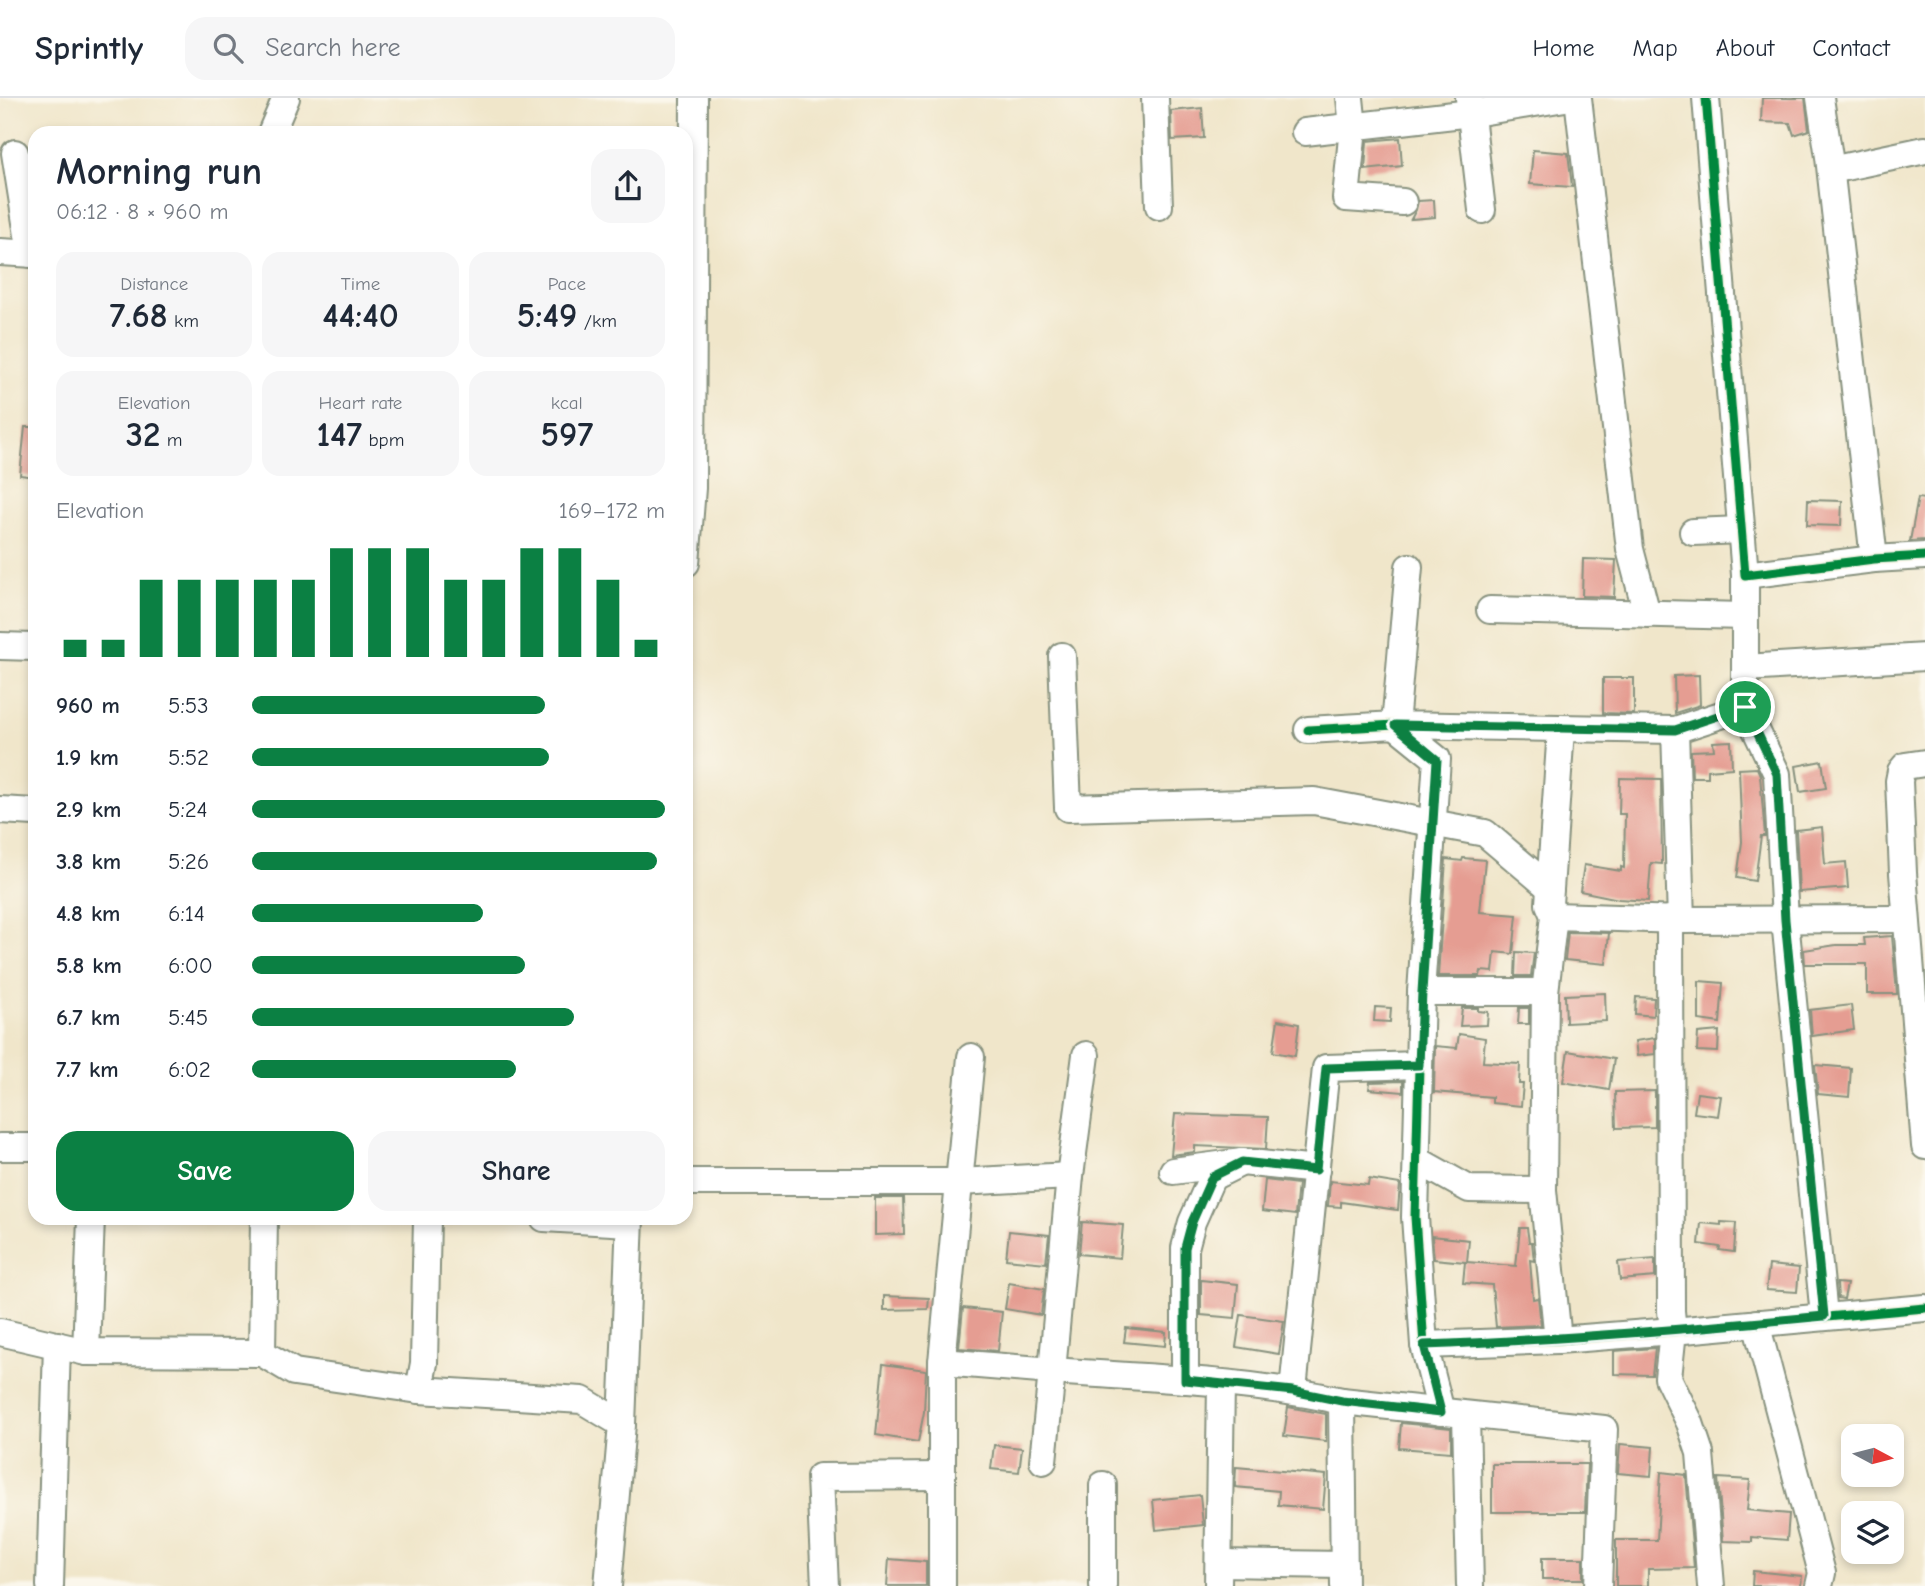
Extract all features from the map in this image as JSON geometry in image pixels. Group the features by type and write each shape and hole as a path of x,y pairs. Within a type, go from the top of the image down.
{"street":[{"path":"273,98 273,126"},
{"path":"274,126 286,98"},
{"path":"693,176 694,98"},
{"path":"1155,98 1158,206"},
{"path":"1350,98 1353,127 1346,198 1403,202"},
{"path":"1305,132 1353,127 1470,106 1565,98"},
{"path":"1578,98 1630,549 1647,614"},
{"path":"1706,98 1745,575 1745,707 1777,774 1785,920 1824,1316"},
{"path":"1820,98 1831,170 1874,559"},
{"path":"1470,106 1482,210"},
{"path":"1831,170 1925,150"},
{"path":"15,153 28,226"},
{"path":"0,252 28,254"},
{"path":"1693,532 1741,530"},
{"path":"1745,575 1874,559 1925,556"},
{"path":"1395,725 1409,567"},
{"path":"1490,610 1745,616"},
{"path":"0,646 28,647"},
{"path":"1062,656 1068,808 1314,801 1486,833 1550,888"},
{"path":"1745,668 1925,657"},
{"path":"1308,730 1395,725 1675,730 1745,707"},
{"path":"1395,725 1437,760 1422,992 1415,1217 1424,1345 1453,1413 1470,1586"},
{"path":"1558,1340 1543,1190 1545,992 1554,916 1549,904 1561,729"},
{"path":"1675,730 1676,919 1671,1298 1673,1331 1668,1378 1690,1423 1700,1453 1711,1586"},
{"path":"1925,763 1905,766 1899,781 1914,872 1906,919 1925,1146"},
{"path":"0,810 28,812"},
{"path":"1554,916 1906,919"},
{"path":"1422,992 1545,992"},
{"path":"1043,1461 1070,1176 1086,1055"},
{"path":"943,1586 942,1362 971,1057"},
{"path":"1293,1391 1326,1068 1419,1065"},
{"path":"0,1147 28,1147"},
{"path":"1417,1160 1469,1189 1543,1190"},
{"path":"1173,1171 1242,1162 1316,1170"},
{"path":"1185,1380 1185,1248 1192,1222 1212,1177 1242,1162"},
{"path":"693,1182 959,1182 1070,1176"},
{"path":"86,1352 91,1225"},
{"path":"262,1353 264,1225"},
{"path":"419,1390 424,1363 427,1225"},
{"path":"608,1586 622,1424 630,1225"},
{"path":"1424,1345 1558,1340 1925,1308"},
{"path":"1756,1323 1822,1573 1819,1586"},
{"path":"0,1332 86,1352 262,1353 294,1372 419,1390 582,1400 622,1424"},
{"path":"50,1586 57,1345"},
{"path":"942,1362 1222,1383 1293,1391 1342,1401 1604,1429 1598,1586"},
{"path":"1222,1383 1219,1574 1344,1576 1342,1401"},
{"path":"825,1586 820,1477 942,1476"},
{"path":"1103,1485 1103,1586"}],"building":[{"path":"1762,98 1805,98 1809,130 1794,135 1790,123 1761,122"},
{"path":"1202,108 1204,138 1172,140 1171,111"},
{"path":"1400,138 1402,166 1365,170 1367,141"},
{"path":"1533,150 1568,153 1572,187 1530,184"},
{"path":"1434,200 1435,217 1411,219 1418,201"},
{"path":"25,427 28,427 28,476 20,475"},
{"path":"1918,498 1925,499 1925,540 1910,541"},
{"path":"1808,500 1842,501 1841,526 1807,525"},
{"path":"1583,559 1616,560 1614,597 1582,596"},
{"path":"1699,675 1700,705 1675,713 1674,676"},
{"path":"1603,678 1634,678 1634,714 1603,713"},
{"path":"1731,741 1732,768 1708,770 1708,777 1692,777 1691,751 1714,750 1713,742"},
{"path":"1822,761 1826,788 1800,792 1796,766"},
{"path":"1757,768 1760,775 1765,836 1761,836 1755,881 1737,878 1742,842 1739,769"},
{"path":"1620,778 1661,779 1662,864 1651,863 1648,901 1619,899 1580,891 1584,865 1621,871 1621,867 1624,868 1625,814 1619,814"},
{"path":"1822,827 1825,864 1846,862 1848,888 1799,892 1796,830"},
{"path":"1463,858 1485,860 1480,912 1517,915 1513,954 1495,952 1493,972 1481,971 1480,976 1438,976 1446,859 1462,861"},
{"path":"1568,932 1609,933 1606,964 1565,960"},
{"path":"1892,936 1897,994 1867,994 1867,964 1805,964 1804,950 1836,945 1865,945 1864,938"},
{"path":"1516,952 1534,953 1531,976 1515,976"},
{"path":"1699,981 1723,983 1720,1023 1699,1020"},
{"path":"1605,993 1606,1021 1566,1023 1565,995"},
{"path":"1636,997 1654,998 1653,1016 1635,1014"},
{"path":"1851,1005 1854,1030 1812,1036 1810,1010"},
{"path":"1375,1007 1391,1008 1390,1022 1374,1021"},
{"path":"1462,1008 1478,1008 1478,1011 1488,1012 1487,1025 1460,1026"},
{"path":"1519,1008 1529,1008 1529,1024 1518,1024"},
{"path":"1278,1020 1299,1024 1295,1056 1273,1052"},
{"path":"1719,1031 1718,1052 1697,1051 1698,1033"},
{"path":"1459,1034 1485,1038 1483,1062 1520,1064 1519,1084 1523,1084 1521,1106 1492,1103 1492,1097 1434,1092 1435,1046 1457,1048"},
{"path":"1655,1038 1655,1054 1637,1056 1635,1041"},
{"path":"1568,1051 1614,1059 1609,1090 1563,1082"},
{"path":"1815,1065 1851,1068 1849,1097 1818,1094"},
{"path":"1403,1081 1403,1092 1369,1089 1370,1082"},
{"path":"1655,1091 1655,1127 1616,1128 1615,1092"},
{"path":"1697,1093 1721,1096 1718,1116 1694,1113"},
{"path":"1175,1114 1268,1117 1266,1149 1195,1146 1195,1152 1171,1155"},
{"path":"1369,1179 1400,1184 1398,1210 1341,1202 1341,1207 1328,1206 1330,1181 1368,1185"},
{"path":"1265,1180 1298,1184 1295,1215 1262,1211"},
{"path":"875,1198 903,1198 904,1234 875,1235"},
{"path":"1082,1222 1123,1225 1120,1258 1079,1254"},
{"path":"1721,1222 1736,1223 1734,1252 1699,1244 1701,1223 1721,1225"},
{"path":"1520,1228 1527,1228 1529,1242 1532,1242 1534,1261 1530,1260 1533,1299 1538,1298 1541,1325 1496,1327 1492,1285 1463,1283 1465,1262 1434,1259 1432,1236 1469,1240 1467,1262 1516,1266"},
{"path":"1009,1231 1049,1235 1046,1263 1006,1259"},
{"path":"1655,1259 1655,1277 1620,1280 1618,1262"},
{"path":"1769,1265 1799,1268 1797,1292 1766,1290"},
{"path":"1201,1280 1238,1284 1235,1318 1201,1315"},
{"path":"1009,1283 1044,1289 1041,1315 1005,1309"},
{"path":"1837,1283 1847,1284 1844,1299 1838,1298"},
{"path":"884,1296 929,1298 928,1309 884,1310"},
{"path":"963,1308 1002,1312 998,1351 959,1348"},
{"path":"1241,1315 1284,1321 1279,1354 1236,1347"},
{"path":"1126,1328 1166,1332 1165,1346 1124,1342"},
{"path":"1655,1348 1652,1375 1614,1374 1614,1351"},
{"path":"883,1364 926,1370 924,1412 918,1442 876,1435"},
{"path":"1288,1407 1326,1414 1326,1441 1284,1436"},
{"path":"1401,1423 1451,1428 1451,1452 1399,1448"},
{"path":"1620,1444 1653,1447 1651,1476 1618,1473"},
{"path":"994,1445 1022,1448 1019,1472 991,1469"},
{"path":"1492,1464 1587,1464 1585,1512 1492,1512"},
{"path":"1236,1467 1326,1475 1323,1509 1278,1505 1279,1491 1235,1487"},
{"path":"1661,1472 1686,1475 1694,1568 1648,1569 1648,1586 1616,1586 1616,1540 1657,1540"},
{"path":"1718,1478 1750,1480 1747,1510 1789,1514 1787,1540 1752,1537 1752,1542 1723,1541"},
{"path":"1200,1495 1203,1525 1156,1530 1153,1500"},
{"path":"1542,1558 1583,1558 1583,1579 1542,1579"},
{"path":"889,1559 926,1562 926,1586 887,1586"},
{"path":"1753,1571 1802,1576 1801,1586 1752,1586"}],"cycle path":[{"path":"1706,98 1745,575 1874,559 1925,556"},
{"path":"1745,707 1777,774 1785,920 1824,1316"},
{"path":"1308,730 1395,725 1437,759 1421,992 1415,1217 1424,1345 1558,1340 1925,1308"}],"route":[{"path":"1745,707 1777,774 1785,920 1824,1316 1558,1340 1424,1345 1441,1412 1342,1401 1293,1391 1185,1380 1185,1248 1192,1222 1212,1177 1242,1162 1316,1170 1326,1068 1419,1065 1437,760 1395,725 1675,730 1745,707"}]}
